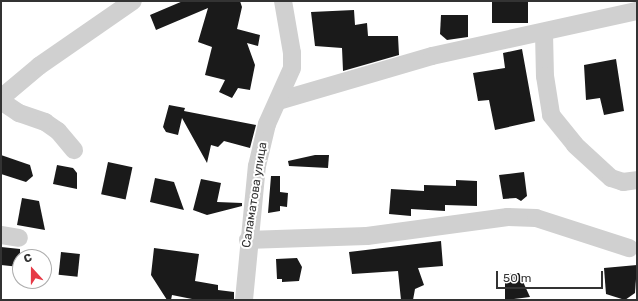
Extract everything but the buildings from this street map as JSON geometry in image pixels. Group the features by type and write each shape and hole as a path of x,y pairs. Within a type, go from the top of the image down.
{"street":[{"path":"1,98 39,66 133,1"},
{"name":"Саламатова улица","path":"244,300 248,240 257,166 267,124 292,68 292,53 283,1"},
{"path":"278,101 432,56 544,33 636,10"},
{"path":"544,33 545,76 550,116 574,145 611,178 624,182 637,180"},
{"path":"1,101 19,113 45,122 58,131 74,150"},
{"path":"248,240 367,236 508,217 536,218 629,248"},
{"path":"1,235 19,238"}]}
